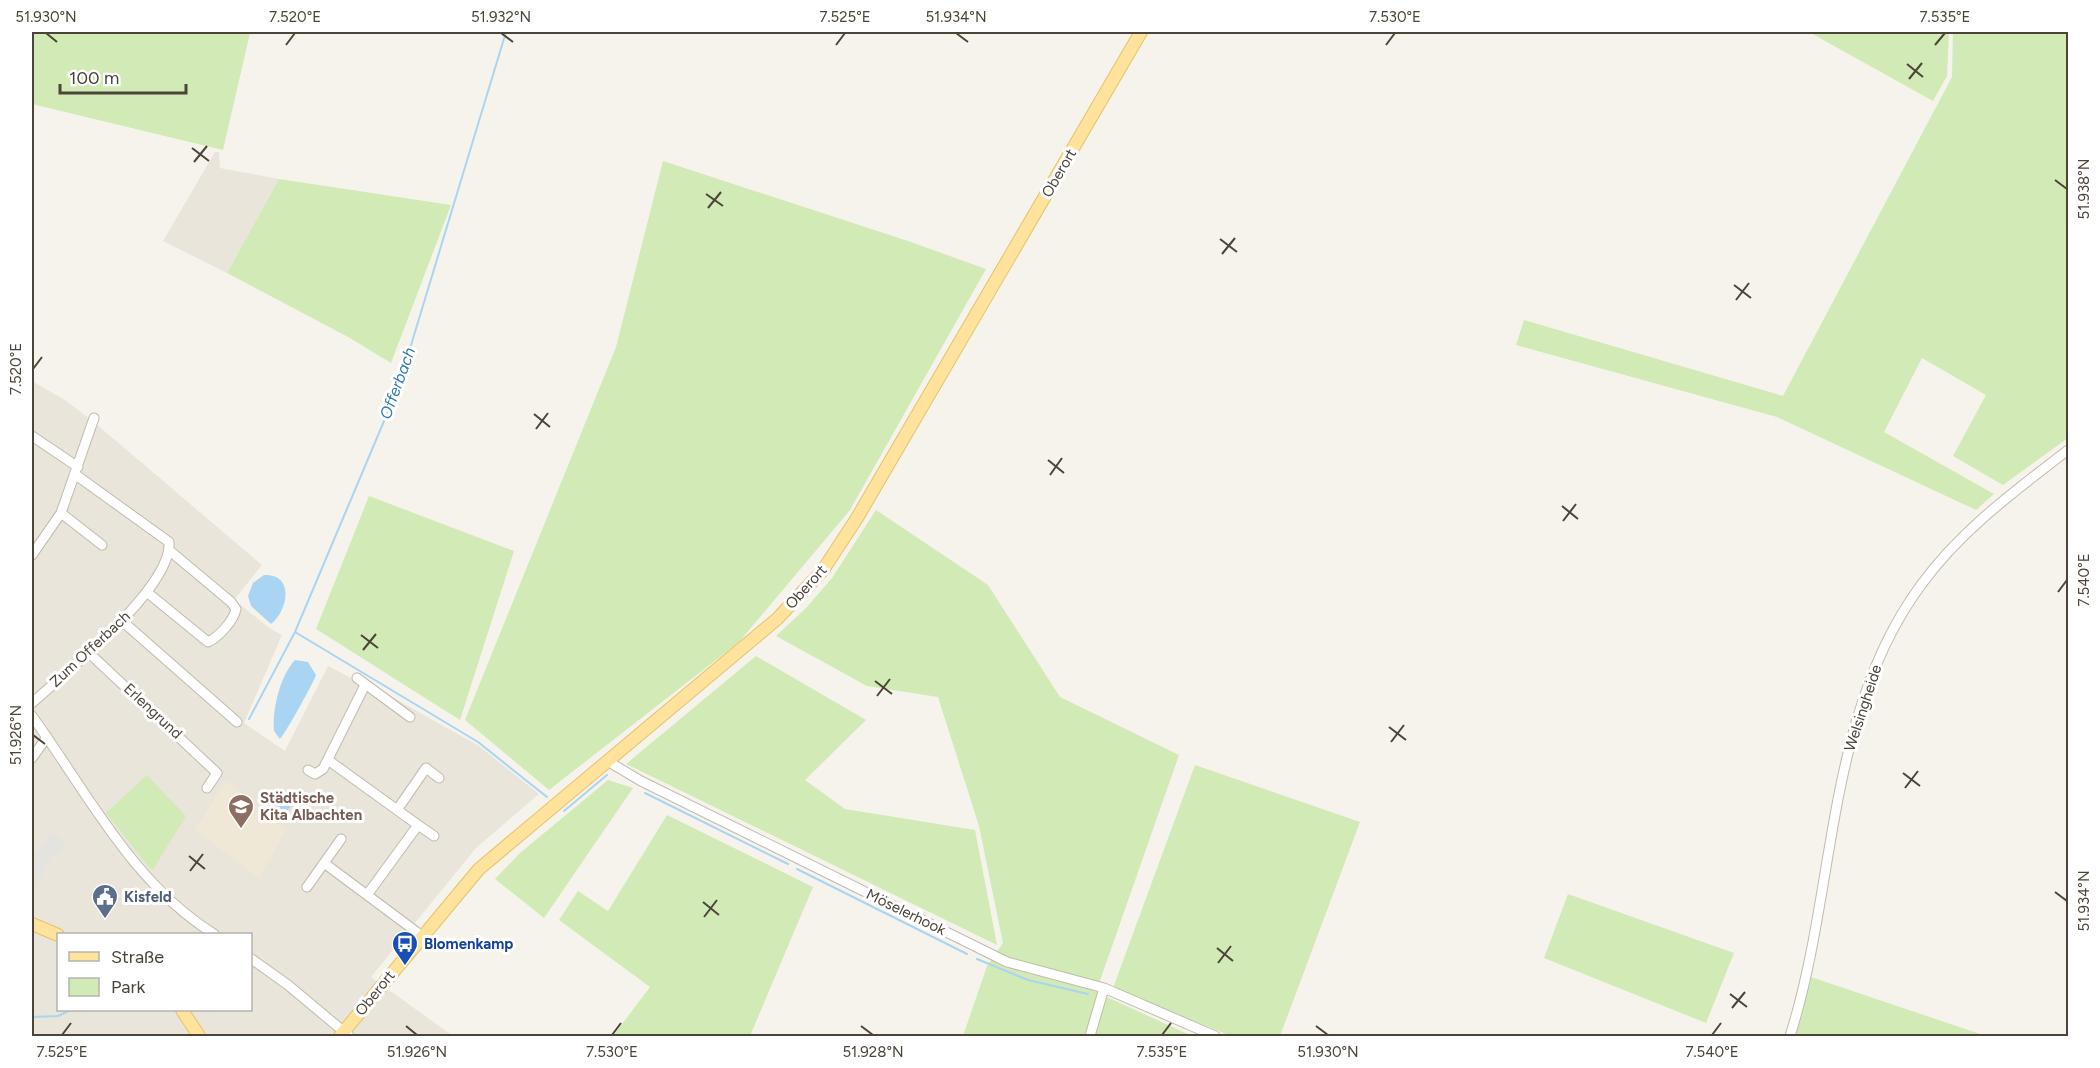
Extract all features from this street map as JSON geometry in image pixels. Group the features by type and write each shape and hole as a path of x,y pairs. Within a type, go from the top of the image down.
{"main road":[{"name":"Oberort","path":"344,1035 422,936 491,858 777,619 823,570 857,518 1141,32"},
{"path":"32,924 57,935"},
{"path":"183,1011 199,1036"}],"street":[{"path":"32,555 61,513 94,418"},
{"path":"32,436 169,542 170,551 231,602 236,609 235,614 216,637 208,642 148,593"},
{"name":"Welsingheide","path":"1790,1036 1805,983 1853,732 1880,656 1920,585 1950,550 1985,515 2068,450"},
{"path":"61,513 102,546"},
{"name":"Zum Offerbach","path":"32,703 148,593 170,551"},
{"path":"121,620 237,722"},
{"name":"Erlengrund","path":"88,652 217,773 207,788"},
{"path":"357,678 410,717"},
{"path":"308,770 319,773 328,760 365,685"},
{"path":"32,716 113,836 175,904 213,933"},
{"path":"32,758 47,737"},
{"name":"Möselerhook","path":"609,759 614,765 641,781 1007,962 1104,988 1215,1036"},
{"path":"328,760 434,836"},
{"path":"397,810 426,768 440,778"},
{"path":"368,895 418,825"},
{"path":"307,887 341,839"},
{"path":"324,863 422,936"},
{"path":"252,959 288,985 344,1035"},
{"path":"1089,1036 1104,988"}],"shaded area":[{"path":"215,152 219,152 220,168 279,179 227,273 163,241"},
{"path":"32,381 65,400 95,423 262,565 234,600 282,635 244,723 285,751 328,666 353,679 355,676 479,746 539,794 476,848 371,977 453,1036 32,1036"},
{"name":"Städtische Kita Albachten","path":"226,781 286,829 259,878 195,830"},
{"path":"52,832 65,843 59,855 54,852 32,894 32,860"}],"green space":[{"path":"32,32 250,33 223,150 32,104"},
{"path":"1809,32 1949,32 1947,76 1933,101"},
{"path":"1953,32 2068,32 2068,438 2003,485 1953,456 1986,395 1922,358 1884,432 1994,494 1976,510 1777,417 1516,345 1524,320 1783,396 1952,77"},
{"path":"663,161 908,241 986,269 850,510 739,642 549,790 465,720 616,347"},
{"path":"279,179 451,205 391,363 350,338 227,273"},
{"path":"369,496 514,551 460,720 316,629"},
{"path":"876,510 988,585 1060,697 1179,755 1096,992 1192,1036 963,1036 987,966 1003,943 979,826 938,697 867,686 776,636 806,608 832,578"},
{"path":"756,656 866,720 805,780 845,809 975,830 997,945 626,764"},
{"path":"1195,765 1360,822 1280,1036 1231,1036 1113,988"},
{"path":"147,775 186,816 152,871 106,813"},
{"path":"608,780 633,788 544,918 495,879 520,853"},
{"path":"667,815 813,887 750,1036 613,1036 650,987 559,920 578,891 608,911"},
{"path":"1568,894 1734,953 1706,1023 1544,958"},
{"path":"1811,977 1986,1036 1794,1036"}],"water":[{"path":"264,575 274,576 281,581 286,595 281,611 271,624 251,606 248,596 253,583"},
{"path":"295,660 308,662 316,675 280,739 274,731 276,704 281,684"},
{"path":"277,792 286,796 293,795 296,801 283,815 276,812 272,805 271,799"}],"waterway":[{"name":"Offerbach","path":"249,719 295,632 398,388 506,32"},
{"path":"295,632 478,742 547,797"},
{"path":"564,811 607,775"},
{"path":"645,793 788,864"},
{"path":"797,869 967,954"},
{"path":"977,959 1028,980 1088,994"},
{"name":"Offerbach","path":"32,1017 58,1016 69,1011"}],"place":[{"name":"Städtische Kita Albachten","path":"241,830"},
{"name":"Kisfeld","path":"105,920"},
{"name":"Blomenkamp","path":"405,967"}]}
